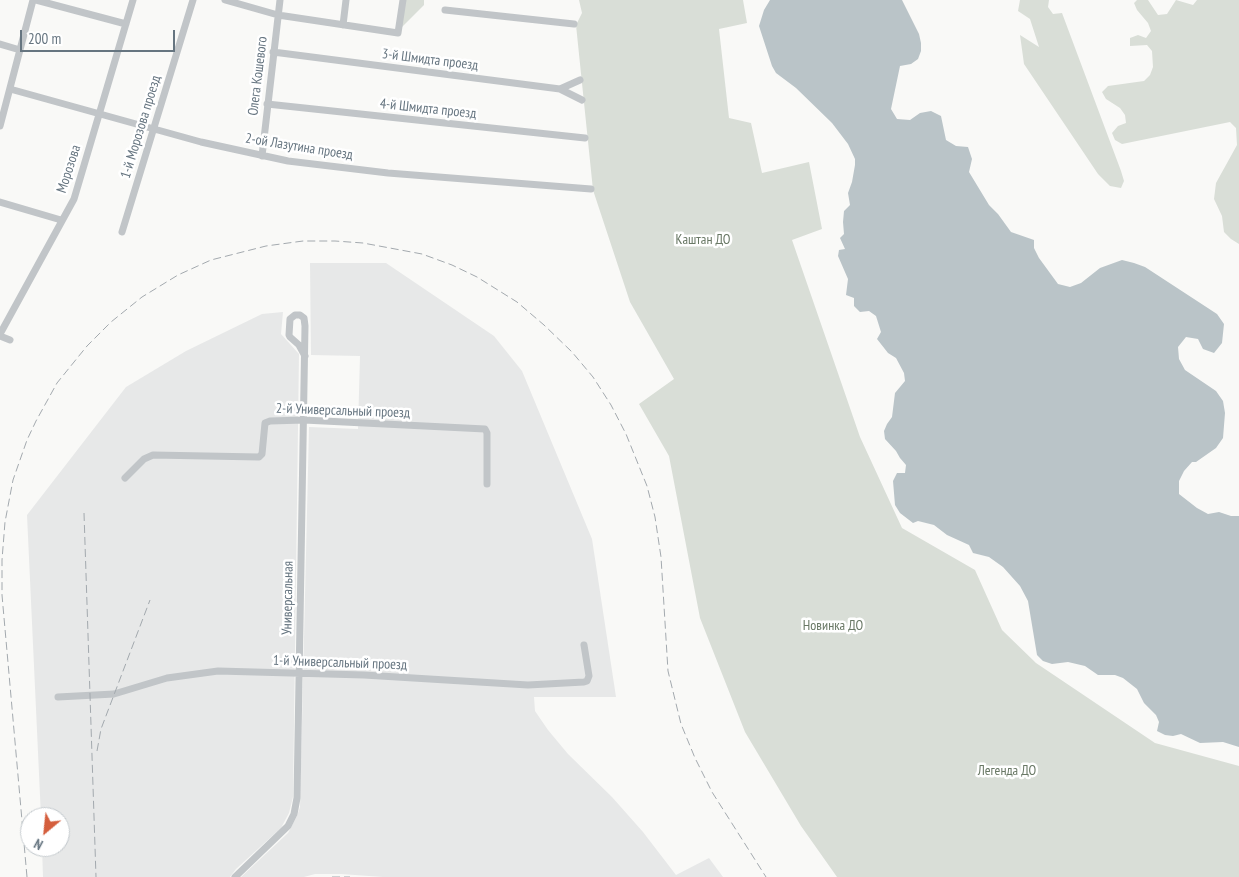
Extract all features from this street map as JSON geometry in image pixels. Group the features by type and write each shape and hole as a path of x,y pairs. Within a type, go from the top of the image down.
{"street":[{"path":"0,126 35,0 126,24"},
{"name":"Морозова","path":"0,336 74,199 133,0"},
{"name":"1-й Морозова проезд","path":"122,232 193,0"},
{"path":"225,0 278,15 398,33 403,0"},
{"name":"Олега Кошевого","path":"262,156 280,0"},
{"path":"343,25 346,0"},
{"path":"445,10 574,24"},
{"path":"0,44 20,50"},
{"name":"3-й Шмидта проезд","path":"274,52 560,89 582,100"},
{"path":"560,89 580,80"},
{"name":"2-ой Лазутина проезд","path":"10,89 201,142 288,161 388,173 591,189"},
{"name":"4-й Шмидта проезд","path":"267,104 586,138"},
{"path":"0,202 61,220"},
{"name":"Универсальная","path":"235,877 285,830 294,814 297,798 304,420 305,356 305,319 300,315 295,315 290,319 289,334 299,345 305,356"},
{"path":"0,336 10,340"},
{"name":"2-й Универсальный проезд","path":"125,478 144,459 153,455 259,457 262,454 265,423 270,420 304,420 483,428 487,431 487,484"},
{"name":"1-й Универсальный проезд","path":"58,697 114,694 166,678 218,671 299,673 528,685 584,682 587,681 589,676 584,645"}],"shaded area":[{"path":"770,0 902,0 919,34 921,51 918,59 911,64 900,66 891,109 897,119 910,120 920,113 931,111 941,116 946,140 956,146 968,147 972,159 969,172 989,205 1011,232 1034,240 1034,248 1039,258 1058,284 1070,287 1081,283 1100,268 1122,260 1145,267 1217,314 1224,324 1222,343 1214,353 1203,349 1198,339 1186,337 1178,347 1179,359 1185,370 1216,391 1223,401 1225,413 1223,438 1216,448 1196,462 1192,462 1184,471 1179,481 1179,494 1208,514 1219,512 1231,516 1239,516 1239,747 1223,742 1200,743 1181,734 1165,735 1157,731 1159,722 1156,715 1144,703 1137,689 1123,678 1115,675 1098,675 1085,666 1068,662 1052,664 1043,661 1037,655 1028,601 1020,586 1003,567 989,557 973,553 969,545 947,535 934,525 918,521 913,523 900,513 895,505 893,481 897,473 905,473 906,465 885,439 884,431 892,417 895,393 905,381 904,373 896,358 888,353 877,339 881,332 876,316 869,311 860,312 854,306 854,298 846,295 848,279 838,256 839,250 845,249 840,238 844,234 844,211 850,205 848,193 852,182 855,159 848,144 832,123 796,88 776,73 772,66 759,26 764,10"},
{"path":"310,263 386,263 494,336 522,371 592,539 616,697 534,697 535,711 568,754 612,797 643,832 676,875 709,858 723,877 383,877 315,874 304,877 241,877 288,833 300,807 309,427 358,429 360,356 311,355"},
{"path":"283,312 281,334 299,354 293,797 289,813 281,828 236,869 230,877 43,877 42,857 70,857 70,807 41,807 27,515 126,387 186,351 262,314"}],"green space":[{"path":"406,0 424,0 424,5 401,28"},
{"path":"579,0 743,0 747,23 719,29 729,118 751,123 762,173 809,162 822,229 792,240 860,437 902,528 975,570 1002,630 1036,663 1155,743 1239,766 1239,877 837,877 801,826 745,732 700,618 669,456 639,404 674,379 630,302 593,190 576,25 582,13"},
{"path":"1020,0 1049,0 1048,7 1053,14 1062,13 1121,171 1124,181 1121,188 1110,186 1098,174 1024,64 1020,35 1039,47 1030,19 1018,11"},
{"path":"1137,0 1148,0 1158,15 1167,14 1176,0 1193,5 1197,0 1239,0 1239,244 1224,232 1222,216 1214,199 1216,183 1237,145 1236,128 1230,122 1122,144 1115,140 1112,133 1118,126 1126,123 1125,115 1120,108 1106,99 1102,92 1108,86 1144,81 1150,75 1153,67 1152,51 1147,45 1130,46 1130,38 1138,35 1146,38 1151,31 1148,23 1137,10 1134,3"}],"railway":[{"path":"27,877 2,595 5,522 13,480 27,440 57,383 87,346 111,322 142,297 178,275 211,260 266,246 303,241 363,243 422,254 452,265 477,277 517,302 572,352 593,377 611,405 626,434 647,486 655,517 661,557 668,671 681,724 712,792 766,877"},
{"path":"84,513 96,877"},
{"path":"97,751 101,729 150,600"},
{"path":"332,877 350,877"}],"park label":[{"name":"Каштан ДО","path":"703,240"},
{"name":"Новинка ДО","path":"833,626"},
{"name":"Легенда ДО","path":"1007,771"}]}
